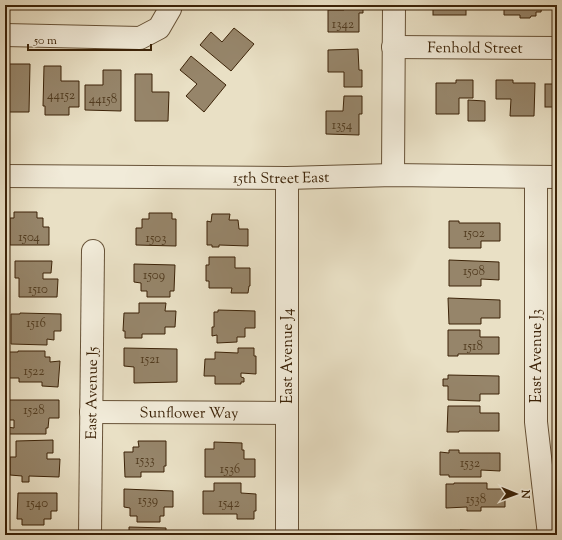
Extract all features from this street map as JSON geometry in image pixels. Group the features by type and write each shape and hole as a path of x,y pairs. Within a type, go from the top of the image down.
{"street":[{"path":"5,36 140,38 159,28 170,9 170,5"},
{"path":"393,175 394,5"},
{"name":"Fenhold Street","path":"393,47 557,48"},
{"name":"15th Street East","path":"5,176 287,178 393,175 557,177"},
{"name":"East Avenue J3","path":"536,177 536,422 549,535"},
{"name":"East Avenue J4","path":"286,535 287,178"},
{"name":"East Avenue J5","path":"90,535 93,251"},
{"name":"Sunflower Way","path":"91,412 287,413"}],"building":[{"path":"344,5 363,5 363,13 359,13 359,32 328,32 328,10 344,10"},
{"path":"433,5 466,5 466,15 433,15"},
{"path":"504,5 542,5 541,12 536,12 536,16 531,16 530,18 520,18 520,15 504,15"},
{"path":"234,28 254,44 231,71 200,45 211,32 222,42"},
{"path":"358,49 359,70 362,70 362,87 344,87 344,72 328,72 328,50"},
{"path":"191,56 226,85 204,112 186,96 197,84 180,70"},
{"path":"5,64 30,64 29,112 5,112"},
{"path":"44,66 61,66 61,81 79,81 79,107 69,107 69,115 45,115 45,106 43,106"},
{"path":"103,70 121,70 121,111 85,110 85,85 103,85"},
{"path":"135,74 152,74 152,92 169,92 168,121 135,121"},
{"path":"456,80 473,80 473,98 459,98 459,114 436,114 436,83 456,83"},
{"path":"496,80 513,80 513,83 535,83 534,116 510,116 511,99 496,99"},
{"path":"545,84 557,84 557,107 545,107"},
{"path":"344,96 362,96 362,114 359,114 359,135 326,134 326,111 343,111"},
{"path":"468,100 485,101 485,121 468,121"},
{"path":"14,212 37,212 37,218 43,218 43,227 49,227 49,245 10,245 10,218 14,218"},
{"path":"149,213 172,213 172,219 176,219 176,246 136,245 136,228 142,228 142,219 149,219"},
{"path":"212,214 230,214 229,220 238,220 239,229 248,229 248,246 219,245 219,247 212,247 212,245 207,245 207,221 211,222"},
{"path":"449,221 459,221 459,223 500,223 500,241 481,241 481,248 449,248"},
{"path":"209,257 235,257 235,268 250,268 250,286 248,293 231,293 232,288 209,288 209,281 206,281 206,265 209,265"},
{"path":"449,260 499,262 499,280 481,279 481,286 449,286"},
{"path":"15,261 52,261 51,273 43,273 43,279 58,279 57,297 19,297 19,278 15,278"},
{"path":"134,264 175,265 174,291 170,291 170,297 147,297 147,291 141,291 141,283 134,282"},
{"path":"448,298 500,300 500,318 481,318 481,324 449,324"},
{"path":"139,303 166,303 165,311 176,311 175,327 165,327 165,334 142,334 142,338 125,338 125,331 123,331 124,313 139,313"},
{"path":"218,310 255,311 255,328 245,328 245,337 237,337 237,342 217,343 217,335 212,336 212,327 214,327 214,312 218,312"},
{"path":"11,314 61,314 61,331 54,331 54,340 47,339 47,345 11,344"},
{"path":"448,330 480,330 480,337 499,337 499,354 458,354 458,356 448,356"},
{"path":"124,348 177,349 177,382 134,383 134,367 124,366"},
{"path":"238,348 254,348 254,356 256,356 256,374 241,373 241,377 244,378 244,382 241,382 241,384 215,384 215,376 204,376 205,359 215,359 215,352 238,353"},
{"path":"45,351 45,357 50,357 50,362 60,361 58,387 42,386 42,382 19,382 19,378 8,378 9,352"},
{"path":"448,375 499,376 499,394 480,394 480,401 448,400 448,386 443,386 443,379 448,379"},
{"path":"8,400 59,400 59,418 49,418 46,434 8,434 7,427 14,428 14,420 8,420"},
{"path":"448,406 480,406 480,413 499,413 499,431 447,432"},
{"path":"53,440 53,453 47,453 47,459 60,459 59,477 29,476 29,482 22,482 22,476 10,475 10,457 16,457 16,441"},
{"path":"138,441 166,441 166,466 164,466 164,472 141,472 141,477 125,477 124,452 133,452 133,447 139,447"},
{"path":"214,442 242,443 244,459 255,459 255,477 205,477 205,449 214,449"},
{"path":"449,450 459,450 459,453 500,453 500,471 481,470 481,477 449,477 449,475 440,475 440,452 449,453"},
{"path":"214,483 241,483 241,493 256,494 256,511 254,511 254,519 237,519 237,514 203,514 203,491 214,491"},
{"path":"487,483 487,489 505,489 505,507 481,507 481,511 467,511 467,507 446,508 446,484"},
{"path":"124,489 173,491 173,507 164,507 164,516 160,516 160,522 137,522 137,516 130,516 130,508 124,507"},
{"path":"18,493 57,493 57,511 51,511 51,519 44,519 44,525 22,525 22,519 17,519"},
{"path":"129,527 166,528 166,535 129,535"},
{"path":"460,530 513,532 512,535 461,535"}]}
